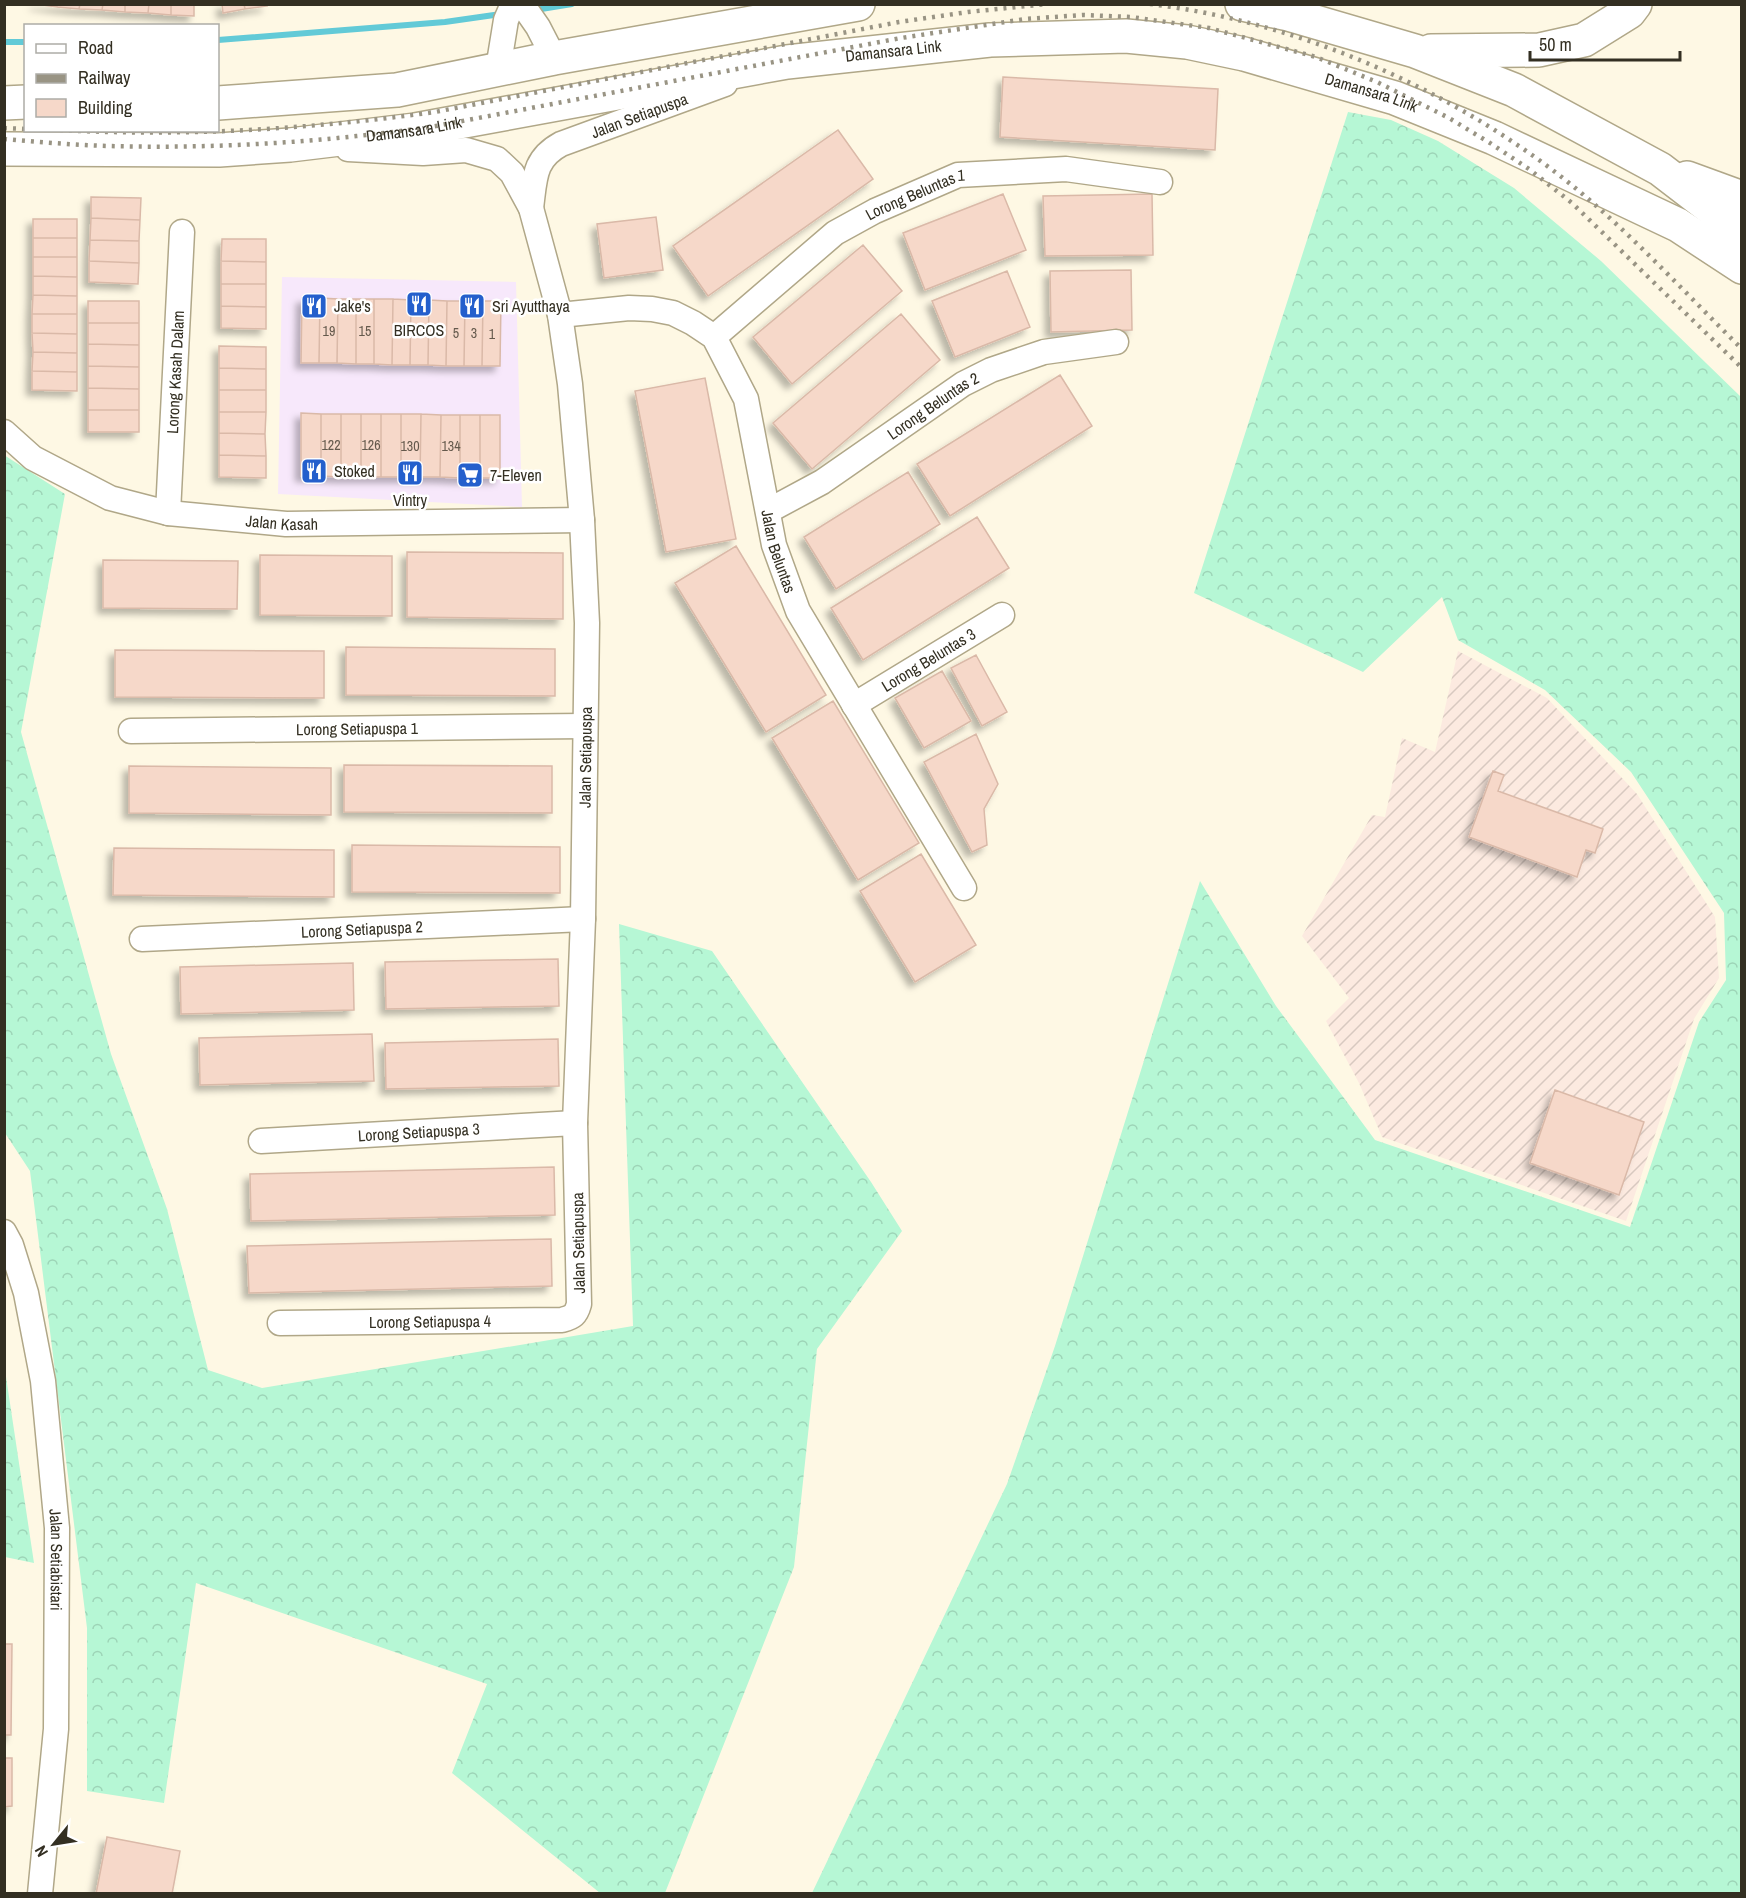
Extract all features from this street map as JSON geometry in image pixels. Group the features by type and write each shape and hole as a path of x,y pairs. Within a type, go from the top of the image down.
{"highway":[{"path":"219,102 397,90 554,58 858,4"},
{"path":"1242,4 1288,14 1414,51 1514,90 1660,169 1742,198"},
{"path":"1414,51 1539,51 1584,40 1629,12 1635,4"},
{"name":"Damansara Link","path":"4,149 219,150 290,145 415,130 787,62 990,40 1125,36 1187,42 1244,54 1395,98 1494,138 1606,193 1678,225 1742,267"},
{"path":"4,103 24,102"},
{"path":"1660,169 1742,232"},
{"path":"1606,193 1742,289"}],"street":[{"path":"498,69 518,9 538,27 554,58"},
{"name":"Jalan Setiapuspa","path":"531,208 535,177 540,163 549,151 561,144 787,62"},
{"name":"Jalan Setiapuspa","path":"290,145 423,153 466,150 497,159 512,173 531,208 560,315 570,384 582,520 587,623 583,919 575,1123 579,1304 577,1312"},
{"name":"Lorong Beluntas 1","path":"714,337 835,233 874,211 958,175 1066,169 1160,182"},
{"name":"Lorong Kasah Dalam","path":"168,513 182,232"},
{"path":"560,315 629,308 652,309 673,314 693,323 714,337"},
{"name":"Jalan Beluntas","path":"714,337 746,399 774,545 798,612 964,888"},
{"name":"Lorong Beluntas 2","path":"768,511 822,483 963,384 991,369 1044,352 1116,342"},
{"name":"Jalan Kasah","path":"4,432 33,458 110,498 168,513 286,524 582,520"},
{"name":"Lorong Beluntas 3","path":"854,705 1002,615"},
{"name":"Lorong Setiapuspa 1","path":"131,731 585,726"},
{"name":"Lorong Setiapuspa 2","path":"142,939 583,919"},
{"name":"Lorong Setiapuspa 3","path":"261,1141 575,1123"},
{"name":"Jalan Setiabistari","path":"4,1232 11,1245 26,1293 43,1381 57,1528 56,1729 40,1893"},
{"name":"Lorong Setiapuspa 4","path":"280,1323 562,1320 572,1317 577,1312"}],"shaded area":[{"path":"282,277 516,282 522,507 278,494"},
{"path":"1458,651 1547,698 1637,794 1715,917 1719,978 1694,1019 1626,1221 1382,1137 1359,1083 1326,1021 1349,998 1302,936 1372,815 1385,817 1402,738 1435,752"}],"green space":[{"path":"1348,112 1391,120 1438,141 1514,188 1601,261 1741,397 1741,1893 812,1893 1007,1484 1055,1346 1200,881 1276,1006 1375,1140 1630,1227 1699,1022 1726,980 1724,913 1631,772 1545,690 1458,640 1442,597 1363,672 1194,593"},
{"path":"4,455 65,494 21,732 111,1054 167,1209 208,1370 262,1388 633,1326 619,924 712,951 871,1182 902,1231 817,1349 794,1567 665,1893 600,1893 452,1773 487,1684 196,1583 164,1803 87,1791 87,1628 30,1171 5,1133"},
{"path":"5,1370 34,1563 5,1557"}],"building":[{"path":"34,4 57,4 57,7"},
{"path":"57,4 80,4 79,9 57,7"},
{"path":"80,4 103,4 102,10 79,9"},
{"path":"103,4 125,4 125,12 102,10"},
{"path":"125,4 149,4 148,13 125,12"},
{"path":"149,4 171,4 171,15 148,13"},
{"path":"171,4 194,4 194,16 171,15"},
{"path":"222,4 244,4 245,9 223,13"},
{"path":"244,4 266,4 267,6 245,9"},
{"path":"1003,77 1218,89 1215,150 1000,137"},
{"path":"838,130 873,179 708,296 673,246"},
{"path":"1003,194 1026,250 925,290 903,233"},
{"path":"1152,194 1153,255 1045,256 1043,196"},
{"path":"91,197 141,198 140,220 91,218"},
{"path":"656,217 663,270 604,278 597,224"},
{"path":"91,218 140,220 139,241 90,240"},
{"path":"33,219 77,219 77,238 33,238"},
{"path":"33,238 77,238 77,257 33,257"},
{"path":"222,239 266,239 266,262 221,261"},
{"path":"90,240 139,241 139,263 89,261"},
{"path":"863,245 902,291 792,384 753,337"},
{"path":"33,257 77,257 77,277 33,276"},
{"path":"89,261 139,263 138,284 89,282"},
{"path":"221,261 266,262 266,284 221,284"},
{"path":"1131,270 1132,330 1051,332 1050,271"},
{"path":"1007,271 1030,327 955,357 932,301"},
{"path":"33,276 77,277 77,296 33,295"},
{"path":"221,284 266,284 266,307 221,306"},
{"path":"33,295 77,296 77,314 32,314"},
{"path":"302,298 320,298 319,363 301,363"},
{"path":"320,298 338,299 337,363 319,363"},
{"path":"338,299 356,299 356,364 337,363"},
{"path":"356,299 374,299 374,364 356,364"},
{"path":"374,299 393,299 392,365 374,364"},
{"path":"393,299 411,300 410,365 392,365"},
{"path":"411,300 429,300 428,365 410,365"},
{"path":"429,300 447,301 446,366 428,365"},
{"path":"88,301 139,301 139,323 88,323"},
{"path":"447,301 465,301 464,366 446,366"},
{"path":"465,301 483,301 482,366 464,366"},
{"path":"483,301 501,301 500,366 482,366"},
{"path":"221,306 266,307 266,329 221,328"},
{"path":"32,314 77,314 77,334 32,333"},
{"path":"901,314 940,360 812,469 773,423"},
{"path":"88,323 139,323 139,345 88,344"},
{"path":"32,333 77,334 77,353 33,352"},
{"path":"88,344 139,345 139,367 88,366"},
{"path":"219,346 266,347 266,369 219,368"},
{"path":"33,352 77,353 77,372 32,371"},
{"path":"88,366 139,367 139,389 88,388"},
{"path":"219,368 266,369 266,390 219,390"},
{"path":"32,371 77,372 77,391 32,390"},
{"path":"1060,375 1092,426 950,516 917,464"},
{"path":"705,378 736,539 666,552 635,391"},
{"path":"88,388 139,389 139,410 88,410"},
{"path":"219,390 266,390 266,412 219,412"},
{"path":"88,410 139,410 139,432 88,432"},
{"path":"219,412 266,412 265,434 219,433"},
{"path":"301,413 321,414 321,476 301,476"},
{"path":"321,414 341,414 341,477 321,476"},
{"path":"341,414 361,414 361,477 341,477"},
{"path":"361,414 381,414 381,477 361,477"},
{"path":"381,414 401,414 401,477 381,477"},
{"path":"401,414 421,414 420,477 401,477"},
{"path":"421,414 441,415 440,477 420,477"},
{"path":"441,415 460,415 460,478 440,477"},
{"path":"460,415 480,415 480,478 460,478"},
{"path":"480,415 500,415 500,478 480,478"},
{"path":"219,433 265,434 266,456 219,455"},
{"path":"219,455 266,456 266,478 219,477"},
{"path":"908,472 940,524 836,589 804,537"},
{"path":"977,517 1009,568 863,660 831,608"},
{"path":"736,546 826,695 766,732 675,583"},
{"path":"407,552 563,553 563,619 407,617"},
{"path":"260,555 392,556 392,616 260,615"},
{"path":"103,560 238,561 237,609 103,608"},
{"path":"346,647 555,649 555,696 346,695"},
{"path":"115,650 324,651 324,698 115,697"},
{"path":"976,655 1007,712 982,726 951,668"},
{"path":"942,671 971,721 924,748 895,698"},
{"path":"833,701 919,843 858,880 772,738"},
{"path":"976,734 998,784 984,809 987,845 972,852 924,762"},
{"path":"344,765 552,766 552,813 344,812"},
{"path":"129,766 331,768 331,815 129,813"},
{"path":"1493,771 1504,775 1498,791 1603,829 1595,853 1586,850 1577,877 1469,837"},
{"path":"352,845 560,847 560,893 352,892"},
{"path":"114,848 334,850 334,897 113,895"},
{"path":"921,854 976,945 915,982 860,891"},
{"path":"558,959 559,1006 386,1009 385,962"},
{"path":"353,963 354,1010 181,1014 180,967"},
{"path":"372,1034 374,1081 200,1085 199,1038"},
{"path":"558,1039 559,1086 386,1089 385,1043"},
{"path":"1555,1090 1644,1122 1619,1195 1530,1163"},
{"path":"554,1167 555,1215 251,1221 250,1174"},
{"path":"551,1239 552,1286 249,1293 247,1246"},
{"path":"4,1644 12,1644 11,1735 4,1735"},
{"path":"4,1758 12,1758 12,1806 4,1807"},
{"path":"107,1837 180,1851 172,1894 96,1894"}],"waterway":[{"path":"535,10 572,4"},
{"path":"219,40 445,22 501,14"},
{"path":"4,42 24,42"}],"railway":[{"path":"219,131 341,123 435,112 899,22 1047,4"},
{"path":"1150,4 1202,12 1304,39 1402,79 1450,103 1539,160 1593,203 1644,250 1742,349"},
{"path":"4,139 96,146 150,147 273,143 355,136 436,126 901,38 1025,19 1083,15 1131,17 1209,28 1316,57 1377,82 1449,118 1529,169 1572,203 1742,368"},
{"path":"4,128 24,129"},
{"path":"107,132 201,132"}],"place":[{"name":"BIRCOS","path":"419,304"},
{"name":"Jake's","path":"314,306"},
{"name":"Sri Ayutthaya","path":"472,306"},
{"name":"Stoked","path":"314,471"},
{"name":"Vintry","path":"410,473"},
{"name":"7-Eleven","path":"470,475"}]}
